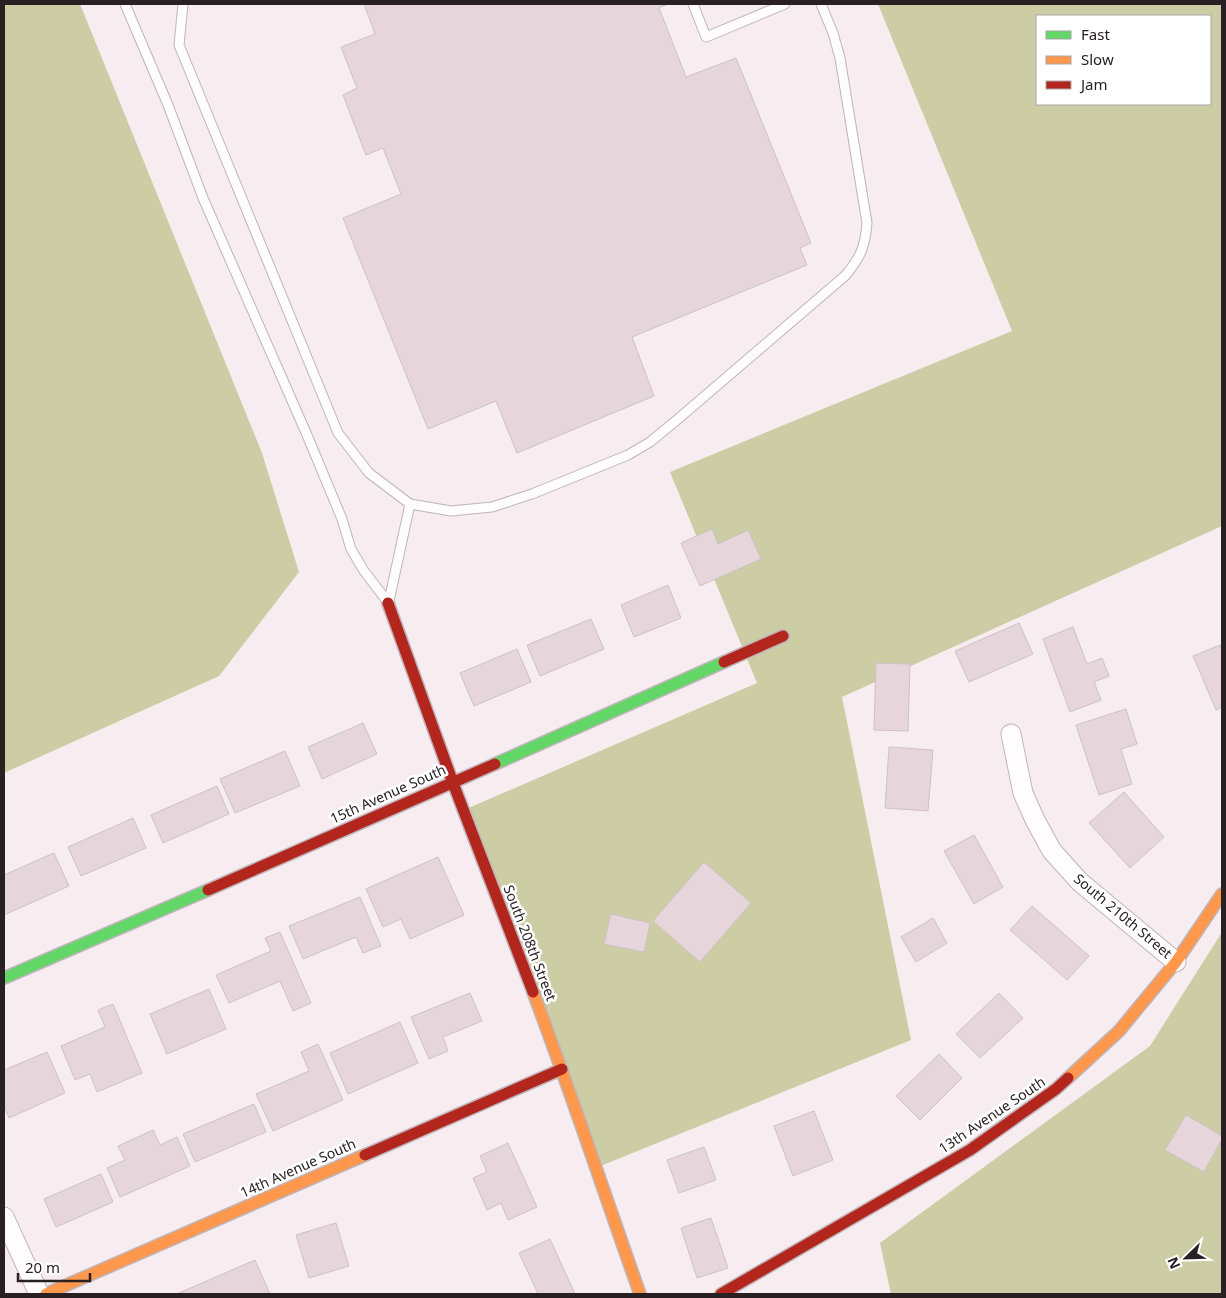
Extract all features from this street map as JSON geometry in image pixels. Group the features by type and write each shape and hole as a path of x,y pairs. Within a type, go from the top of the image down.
{"street":[{"name":"South 208th Street","path":"388,603 452,782 562,1068 640,1294"},
{"name":"15th Avenue South","path":"4,978 783,636"},
{"name":"South 210th Street","path":"1011,734 1023,793 1052,851 1080,882 1176,962"},
{"name":"13th Avenue South","path":"722,1294 970,1150 1056,1089 1119,1031 1176,962 1222,894"},
{"name":"14th Avenue South","path":"46,1294 562,1068"},
{"path":"4,1216 39,1294"}],"lane":[{"path":"125,4 168,105 203,198 342,518 351,549 364,571 388,603"},
{"path":"183,4 179,45 338,432 369,473 410,504 451,511 492,508 628,455 650,442 846,274 858,260 865,242 867,223 840,58 833,33 820,4"},
{"path":"692,4 706,37 785,4"},
{"path":"388,603 410,504"}],"green space":[{"path":"4,4 80,4 262,453 299,572 219,676 4,773"},
{"path":"878,4 1222,4 1222,526 842,697 911,1040 598,1167 464,810 757,683 670,472 1012,331"},
{"path":"1222,932 1222,1294 891,1294 880,1243 1150,1046"}],"building":[{"path":"364,4 668,4 659,8 686,77 736,58 811,243 800,248 807,265 632,337 654,396 517,453 496,401 428,429 343,218 401,194 383,148 366,155 343,95 357,88 341,47 375,34"},
{"path":"712,529 718,544 748,530 761,559 700,586 681,543"},
{"path":"668,585 681,618 634,637 621,605"},
{"path":"591,619 604,649 540,676 527,645"},
{"path":"1019,623 1033,654 969,682 955,651"},
{"path":"1073,627 1087,664 1102,658 1109,676 1094,682 1101,700 1070,712 1043,639"},
{"path":"1220,645 1222,650 1222,707 1216,710 1193,656"},
{"path":"517,649 531,682 474,706 460,673"},
{"path":"876,663 910,664 908,731 874,730"},
{"path":"1126,709 1137,744 1121,749 1132,784 1099,795 1076,725"},
{"path":"363,723 377,754 322,779 308,747"},
{"path":"889,747 933,750 928,811 885,808"},
{"path":"285,751 300,786 235,813 220,779"},
{"path":"217,786 229,814 163,843 151,815"},
{"path":"1124,792 1164,837 1130,868 1089,823"},
{"path":"133,818 146,848 81,876 68,847"},
{"path":"974,835 1003,887 974,904 944,851"},
{"path":"54,853 69,886 4,915 4,875"},
{"path":"438,857 464,915 410,939 401,919 383,927 366,889"},
{"path":"704,862 751,903 700,962 653,921"},
{"path":"360,897 381,946 363,953 356,937 303,959 289,926"},
{"path":"1032,906 1089,956 1067,980 1010,930"},
{"path":"611,914 650,923 644,952 604,944"},
{"path":"933,918 947,943 916,962 901,937"},
{"path":"280,932 311,1003 293,1011 280,981 229,1003 216,975 271,951 265,938"},
{"path":"209,989 226,1029 167,1054 150,1014"},
{"path":"470,993 482,1021 443,1037 448,1051 429,1059 411,1017"},
{"path":"999,993 1023,1018 980,1058 956,1034"},
{"path":"113,1004 142,1073 97,1092 90,1074 75,1080 61,1046 105,1027 98,1010"},
{"path":"400,1022 418,1063 348,1094 330,1053"},
{"path":"318,1044 343,1100 273,1131 256,1094 309,1071 301,1052"},
{"path":"47,1052 65,1093 9,1118 4,1105 4,1070"},
{"path":"939,1054 962,1078 920,1120 896,1096"},
{"path":"254,1104 266,1132 195,1162 183,1134"},
{"path":"814,1111 833,1160 793,1176 774,1126"},
{"path":"1186,1115 1222,1136 1204,1172 1165,1150"},
{"path":"153,1130 160,1145 177,1137 190,1166 120,1197 107,1168 125,1160 118,1146"},
{"path":"508,1143 537,1207 508,1220 501,1203 487,1210 473,1178 487,1172 480,1156"},
{"path":"704,1147 716,1180 679,1193 667,1160"},
{"path":"101,1174 113,1202 56,1227 44,1199"},
{"path":"711,1218 728,1268 697,1278 681,1228"},
{"path":"336,1223 349,1266 309,1278 296,1235"},
{"path":"550,1239 575,1294 538,1294 519,1253"},
{"path":"255,1260 270,1294 179,1294 179,1293"}],"traffic: fast":[{"path":"495,764 724,662"},
{"path":"4,978 208,890"}],"traffic: slow":[{"path":"1068,1078 1119,1031 1176,962 1222,894"},
{"path":"533,992 640,1294"},
{"path":"46,1294 365,1155"}],"traffic: jam":[{"path":"388,603 453,783 533,992"},
{"path":"724,662 783,636"},
{"path":"208,890 495,764"},
{"path":"365,1155 562,1069"},
{"path":"721,1294 970,1150 1056,1089 1068,1078"}]}
